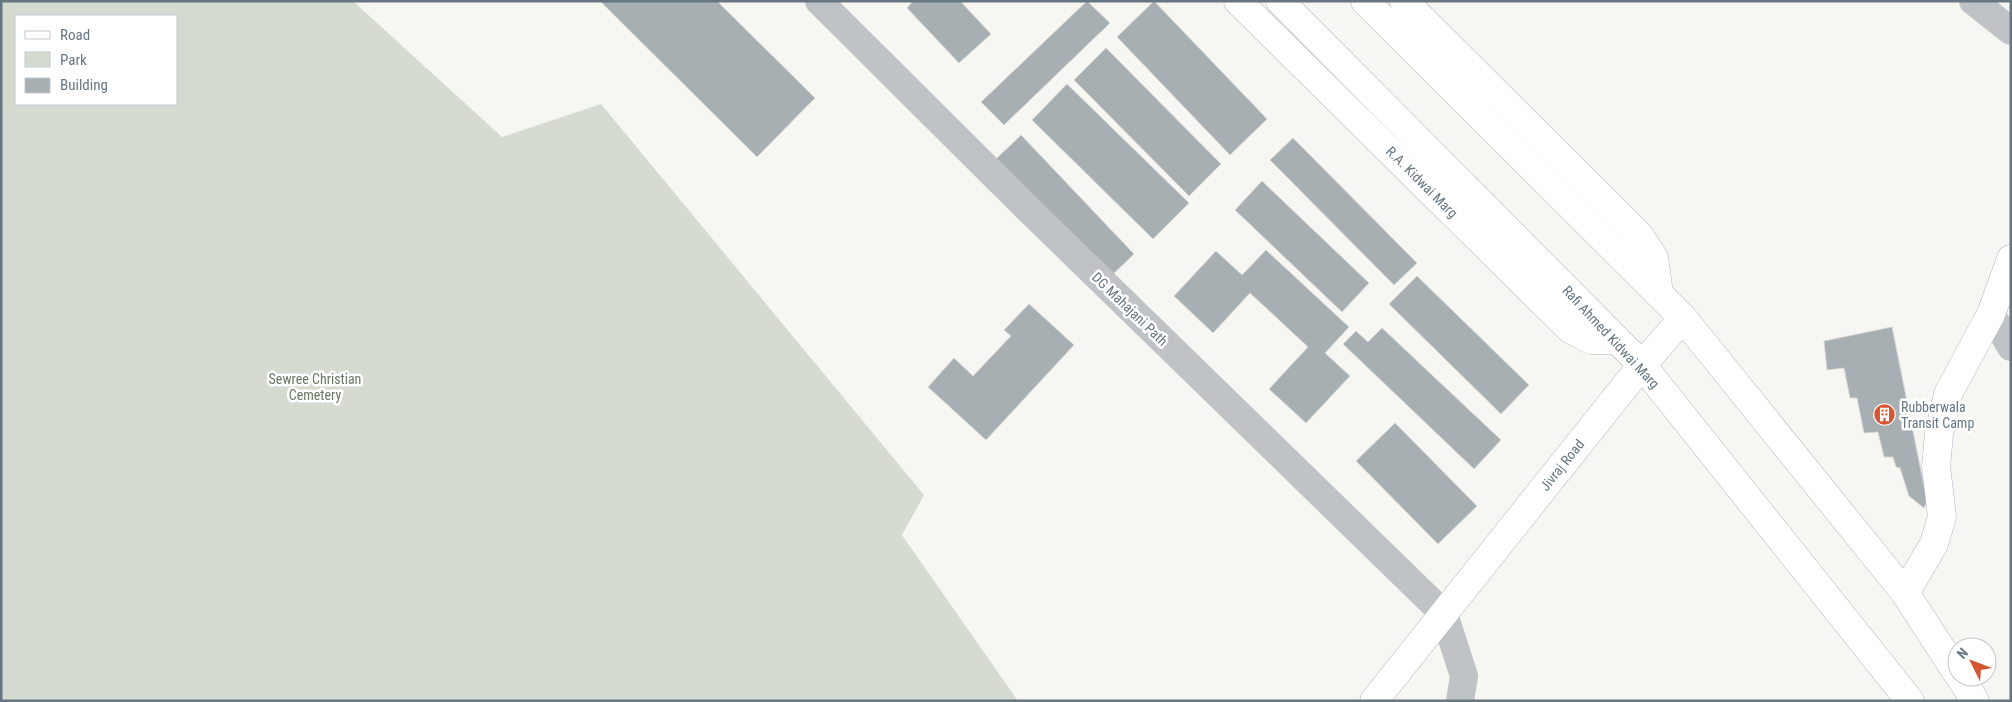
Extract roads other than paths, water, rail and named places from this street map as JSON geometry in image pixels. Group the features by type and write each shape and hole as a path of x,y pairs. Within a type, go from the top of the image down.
{"main road":[{"name":"R.A. Kidwai Marg","path":"1238,1 1570,329 1591,340 1617,340"},
{"name":"Rafi Ahmed Kidwai Marg","path":"1280,1 1642,365 1910,701"},
{"path":"1365,1 1684,318 1905,593 1947,658"},
{"path":"1404,1 1639,235 1654,258 1659,294"},
{"path":"1905,593 1934,544 1942,517 1936,466 1939,434 1948,394 1990,314 2011,259"},
{"name":"Jivraj Road","path":"1374,701 1642,365 1684,318"},
{"path":"1966,687 1975,701"}],"street":[{"name":"DG Mahajani Path","path":"819,1 1031,212 1444,614"},
{"path":"1973,1 2011,31"},
{"path":"1990,314 2011,347"},
{"path":"1444,614 1464,676 1460,701"}],"place":[{"name":"Rubberwala Transit Camp","path":"1885,415"}],"park label":[{"name":"Sewree Christian Cemetery","path":"315,388"}]}
